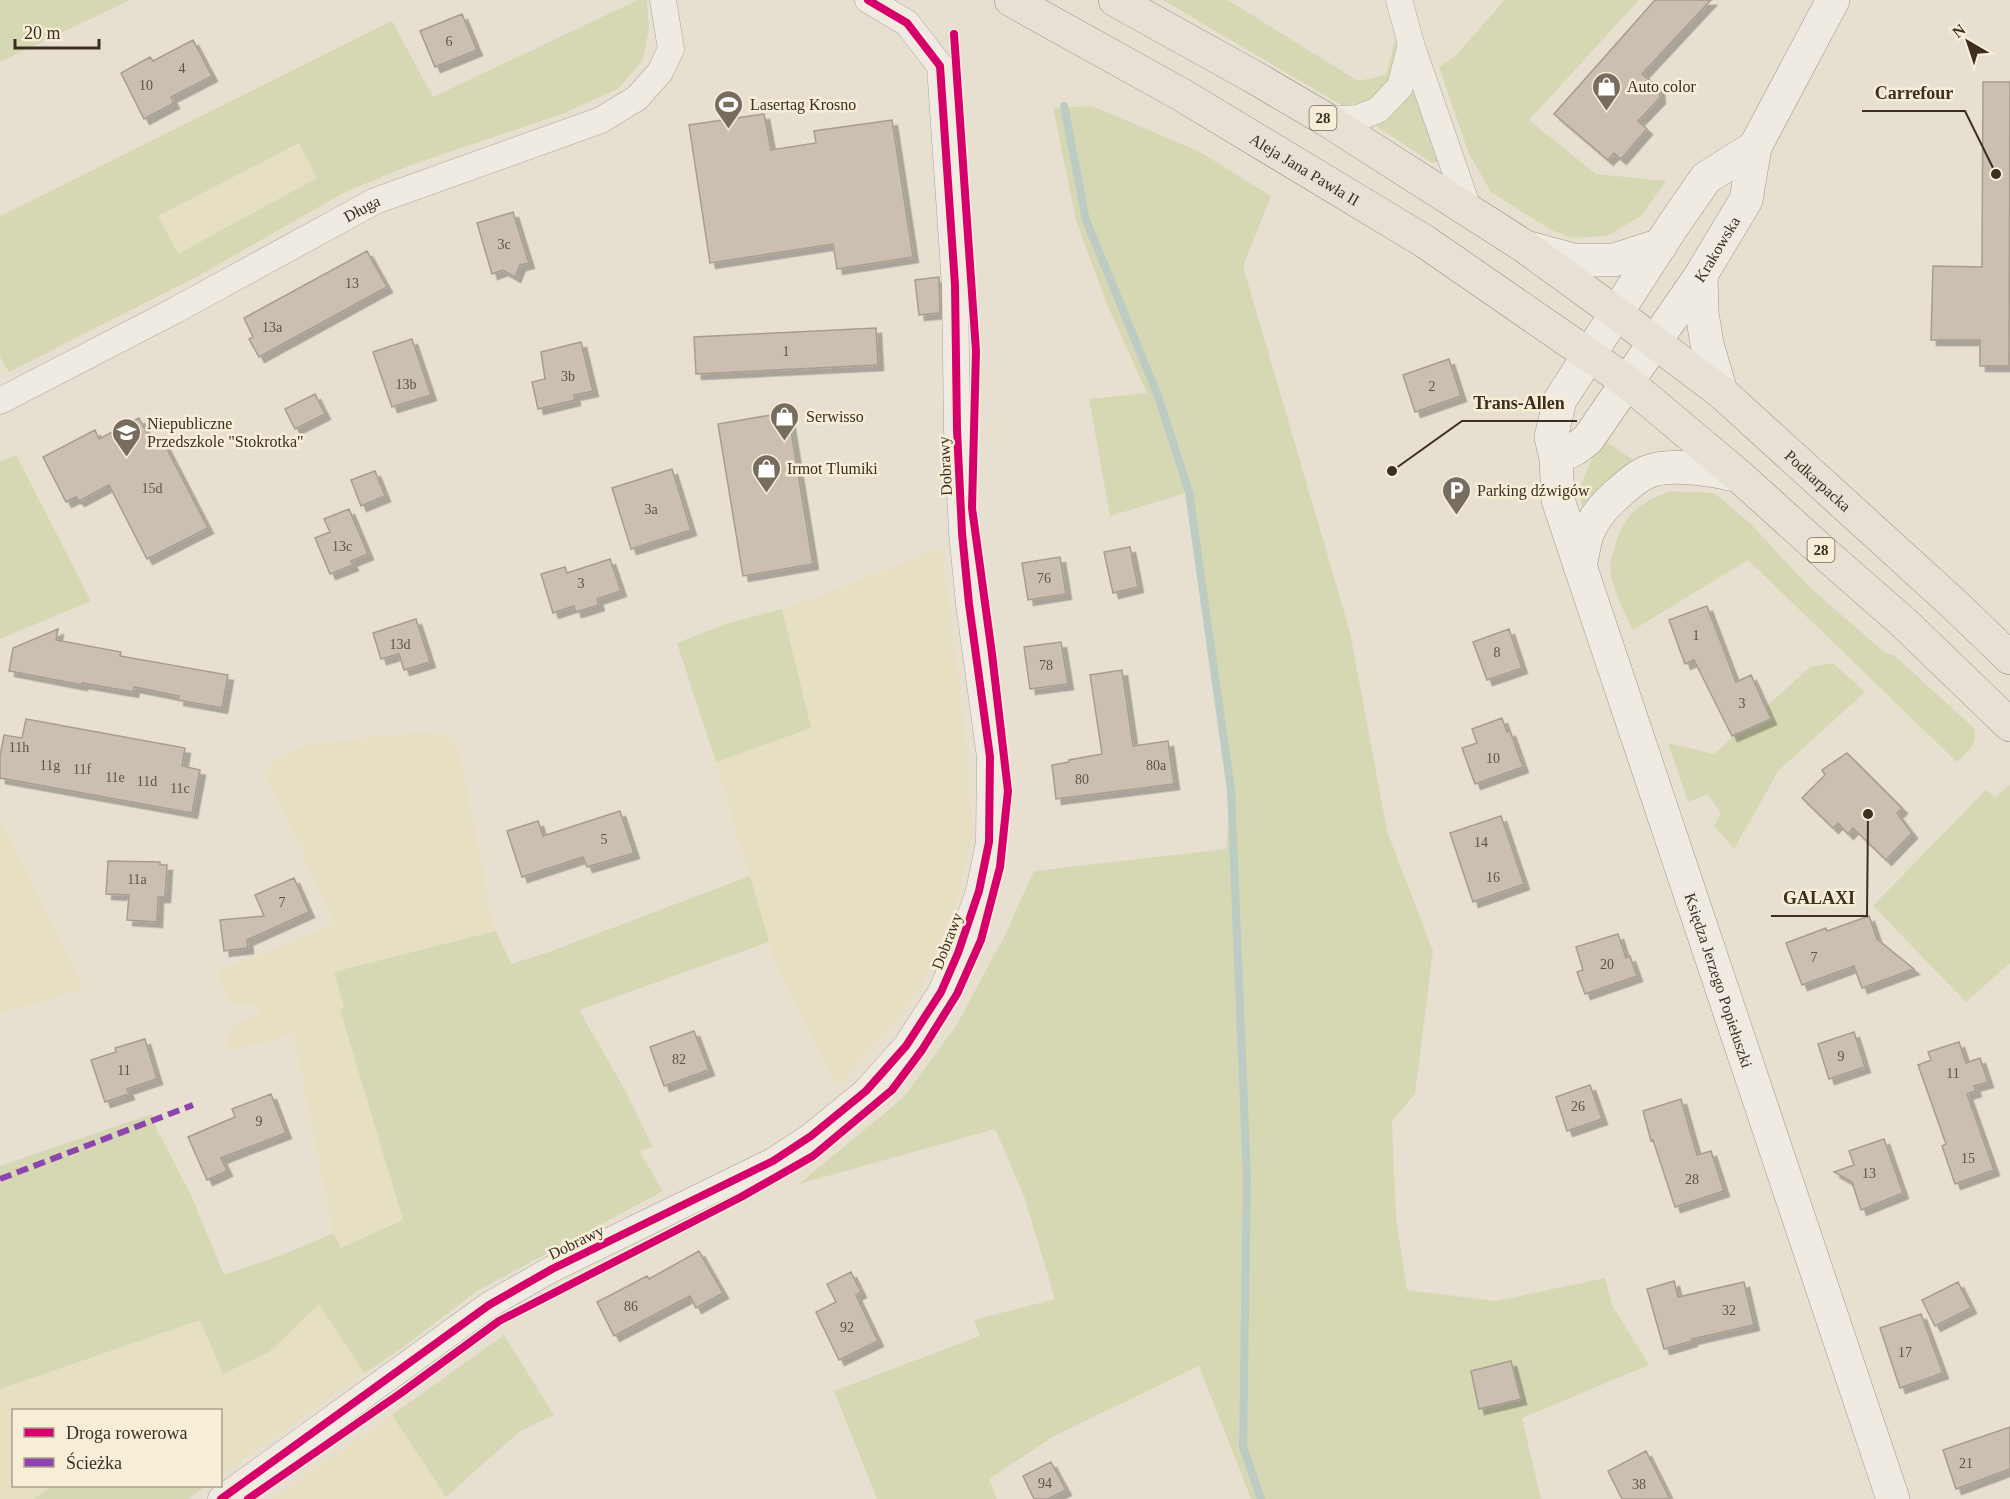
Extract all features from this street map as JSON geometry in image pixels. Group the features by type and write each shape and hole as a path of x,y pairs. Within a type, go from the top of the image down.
{"main road":[{"name":"Aleja Jana Pawła II","path":"1011,0 1182,94 1414,235 1589,355"},
{"name":"28","path":"1115,0 1327,120 1524,246 1616,313"},
{"name":"Podkarpacka","path":"1616,313 1721,392 2010,657"},
{"name":"28","path":"1589,355 1626,382 1740,476 1903,621 2010,725"}],"street":[{"name":"Długa","path":"0,400 174,311 375,201 601,120 637,98 660,72 671,49 663,0"},
{"name":"Dobrawy","path":"221,1499 489,1305 552,1269 773,1161 811,1136 866,1091 906,1046 941,992 958,953 979,891 989,842 990,757 969,604 962,533 957,430 955,285 940,66 907,23 868,0"},
{"path":"1399,0 1411,44 1469,211"},
{"name":"Krakowska","path":"1656,343 1701,275 1746,200 1755,147 1833,0"},
{"path":"1327,120 1358,118 1378,110 1400,87 1411,44"},
{"name":"Krakowska","path":"1616,313 1706,178 1755,147"},
{"path":"1524,246 1573,260 1614,260 1661,245"},
{"path":"1701,275 1702,313 1707,344 1721,392"},
{"name":"Księdza Jerzego Popiełuszki","path":"1616,313 1560,400 1551,437 1556,458 1558,500 1893,1499"},
{"path":"1556,458 1575,449 1588,439 1626,382 1656,343"},
{"path":"1580,567 1587,534 1595,520 1608,503 1629,483 1649,471 1675,468 1710,469 1740,476"}],"shaded area":[{"path":"298,142 317,178 178,254 158,216"},
{"path":"942,547 964,726 973,832 957,900 920,991 889,1030 837,1087 773,957 716,762 811,728 782,609"},
{"path":"418,732 447,735 458,746 490,915 496,931 334,972 344,1007 340,1010 403,1220 340,1248 333,1233 294,1033 232,1051 226,1045 230,1030 241,1021 261,1013 256,1004 246,1006 231,1002 220,985 221,970 335,924 265,771 282,755 314,744"},
{"path":"0,817 84,988 0,1014"},
{"path":"319,1304 365,1373 222,1474 222,1409 12,1409 12,1487 51,1487 33,1499 0,1499 0,1389 201,1320 223,1374 269,1352"},
{"path":"392,1415 446,1497 444,1499 271,1499"}],"green space":[{"path":"0,0 130,0 0,62"},
{"path":"638,0 647,0 649,29 643,59 619,88 562,114 411,165 347,191 198,276 9,372 0,357 0,216 392,21 433,97","holes":["299,143 317,178 178,254 158,216"]},
{"path":"1163,0 1228,0 1358,81 1386,75 1395,40 1399,53 1398,59 1390,81 1380,93 1361,103 1343,106"},
{"path":"1505,0 1639,0 1529,120 1596,174 1666,181 1641,216 1607,236 1572,238 1551,230 1491,192 1469,154 1439,67 1455,56"},
{"path":"1415,87 1418,89 1437,162 1432,163 1376,126 1407,99"},
{"path":"1092,106 1200,152 1271,196 1243,266 1350,632 1387,831 1433,951 1415,1094 1392,1120 1396,1217 1407,1290 1496,1301 1605,1278 1612,1305 1649,1365 1522,1418 1541,1499 1251,1499 1199,1366 1054,1436 989,1479 997,1499 877,1499 834,1391 980,1336 974,1320 1055,1299 1024,1196 995,1129 799,1184 903,1098 956,1026 1004,937 1034,871 1226,849 1231,790 1189,492 1110,516 1089,399 1147,393 1106,302 1076,220 1053,108"},
{"path":"1605,441 1641,465 1594,505 1582,507 1579,491 1592,458"},
{"path":"16,455 91,601 0,639 0,462"},
{"path":"1671,491 1714,493 1751,524 1808,586 1884,652 1895,656 1975,729 1975,739 1968,751 1957,762 1748,560 1633,630 1613,584 1610,569 1617,539 1633,512 1650,500"},
{"path":"782,609 811,728 716,762 677,643 725,624"},
{"path":"1833,663 1865,692 1779,770 1734,849 1714,826 1721,814 1708,794 1688,802 1668,743 1714,754 1810,667"},
{"path":"2010,785 2010,963 1966,1002 1873,906 1986,790 1995,797"},
{"path":"750,876 769,942 579,1010 625,1090 653,1147 639,1151 663,1191 477,1291 365,1373 319,1304 269,1352 223,1374 200,1320 0,1389 0,1166 152,1114 156,1128 191,1195 224,1275 287,1253 333,1233 341,1248 403,1220 340,1010 344,1007 334,972 496,931 511,964"},
{"path":"504,1335 554,1415 519,1432 446,1497 392,1415"},
{"path":"51,1487 205,1487 188,1499 33,1499"}],"building":[{"path":"1655,0 1711,0 1642,74 1659,88 1660,98 1638,121 1647,129 1621,159 1614,153 1608,160 1554,114"},
{"path":"462,14 477,50 435,67 420,31"},
{"path":"193,40 212,76 171,97 174,103 144,119 121,73 150,57 153,61"},
{"path":"1983,82 2010,82 2009,366 1980,366 1980,340 1931,340 1933,266 1982,267"},
{"path":"764,114 771,150 816,143 814,131 892,120 913,257 837,269 833,244 710,263 689,125"},
{"path":"513,212 529,263 520,265 515,277 503,270 492,274 477,223"},
{"path":"367,251 387,287 259,357 249,339 253,337 244,318"},
{"path":"939,277 940,313 919,315 915,280"},
{"path":"876,328 878,365 696,374 694,337"},
{"path":"412,339 431,395 392,407 373,352"},
{"path":"581,342 593,391 574,395 575,400 538,409 532,382 545,379 541,352"},
{"path":"1449,359 1461,396 1415,412 1403,375"},
{"path":"315,394 325,414 295,429 285,409"},
{"name":"Irmot Tlumiki","path":"788,412 813,564 743,576 718,424"},
{"path":"139,418 155,448 164,443 208,528 147,559 109,485 79,501 76,497 66,502 43,457 95,430 99,439"},
{"path":"672,469 691,530 631,549 612,488"},
{"path":"375,471 385,496 361,506 351,480"},
{"path":"349,509 368,554 351,561 353,565 330,574 315,538 330,532 324,519"},
{"path":"1130,547 1138,587 1113,593 1104,552"},
{"path":"1060,557 1066,594 1028,600 1022,563"},
{"path":"610,559 621,591 597,599 599,605 576,612 574,606 553,613 541,574 565,567 567,573"},
{"path":"1707,606 1736,682 1751,675 1771,719 1732,736 1694,660 1685,664 1669,620"},
{"path":"416,619 430,662 404,670 399,654 381,659 373,633"},
{"path":"58,629 56,640 121,652 120,656 228,675 222,708 178,700 179,696 134,687 133,692 9,671 13,648"},
{"path":"1509,629 1522,668 1487,680 1473,642"},
{"path":"1061,642 1068,684 1030,689 1024,647"},
{"path":"1122,670 1133,746 1168,741 1174,784 1056,799 1052,765 1102,754 1090,675"},
{"path":"1502,718 1507,732 1510,731 1523,767 1475,784 1462,748 1477,743 1472,729"},
{"path":"26,719 185,748 182,766 200,770 192,813 0,778 0,756 4,735 22,738"},
{"path":"1847,753 1902,808 1897,813 1912,833 1886,860 1853,828 1848,834 1838,823 1833,828 1802,798 1825,775 1822,770"},
{"path":"620,811 634,853 587,867 583,857 522,877 507,831 538,821 543,836"},
{"path":"1501,816 1524,884 1473,902 1450,833"},
{"path":"108,861 160,862 160,865 167,865 165,897 158,897 157,922 127,920 129,895 106,894"},
{"path":"294,878 309,912 247,940 248,948 224,951 220,920 264,916 255,895"},
{"path":"1869,916 1877,939 1914,969 1862,988 1854,966 1802,985 1786,943 1826,928 1827,931"},
{"path":"1618,934 1626,958 1630,956 1637,976 1585,994 1577,972 1583,970 1576,947"},
{"path":"694,1031 709,1070 664,1086 650,1047"},
{"path":"1854,1032 1865,1067 1829,1079 1818,1044"},
{"path":"145,1039 157,1079 127,1089 129,1094 105,1102 91,1060 116,1052 115,1048"},
{"path":"1959,1042 1966,1063 1980,1058 1988,1082 1974,1086 1976,1091 1967,1094 1994,1170 1955,1184 1942,1146 1946,1144 1918,1065 1931,1060 1928,1052"},
{"path":"1590,1085 1602,1119 1567,1131 1556,1097"},
{"path":"271,1094 286,1133 221,1158 227,1171 207,1180 188,1137 235,1117 232,1109"},
{"path":"1681,1099 1697,1155 1711,1151 1724,1191 1675,1207 1653,1140 1651,1141 1643,1111"},
{"path":"1884,1139 1903,1193 1861,1210 1852,1182 1834,1172 1854,1165 1849,1151"},
{"path":"699,1251 723,1293 696,1308 690,1296 614,1336 597,1302 647,1276 649,1279"},
{"path":"851,1272 861,1292 856,1295 878,1341 839,1360 816,1312 836,1302 827,1284"},
{"path":"1674,1281 1678,1297 1744,1282 1754,1325 1692,1339 1692,1341 1664,1349 1647,1289"},
{"path":"1958,1282 1971,1308 1935,1326 1922,1300"},
{"path":"1921,1314 1943,1373 1900,1388 1880,1328"},
{"path":"1511,1361 1521,1399 1479,1409 1471,1371"},
{"path":"2010,1427 2010,1469 1956,1489 1943,1450"},
{"path":"1646,1451 1670,1499 1622,1499 1608,1471"},
{"path":"1051,1462 1066,1490 1048,1499 1034,1499 1023,1476"}],"waterway":[{"path":"1064,106 1086,220 1158,396 1189,492 1231,790 1247,1177 1243,1447 1261,1499"}],"marked path":[{"path":"0,1179 193,1105"}],"cycle path":[{"path":"221,1499 489,1305 552,1269 773,1161 811,1136 866,1091 906,1046 941,992 958,953 979,891 989,842 990,757 969,604 962,533 957,430 955,285 940,66 907,23 868,0"},
{"path":"248,1499 401,1393 499,1321 741,1197 813,1156 892,1090 922,1050 957,994 981,940 1000,867 1008,791 972,508 976,351 954,34"}],"place":[{"name":"Auto color","path":"1606,112"},
{"name":"Lasertag Krosno","path":"729,130"},
{"name":"Carrefour","path":"1996,174"},
{"name":"Serwisso","path":"785,442"},
{"name":"Niepubliczne Przedszkole \"Stokrotka\"","path":"126,458"},
{"name":"Trans-Allen","path":"1392,471"},
{"name":"Irmot Tlumiki","path":"766,494"},
{"name":"Parking dźwigów","path":"1456,516"},
{"name":"GALAXI","path":"1868,814"}]}
